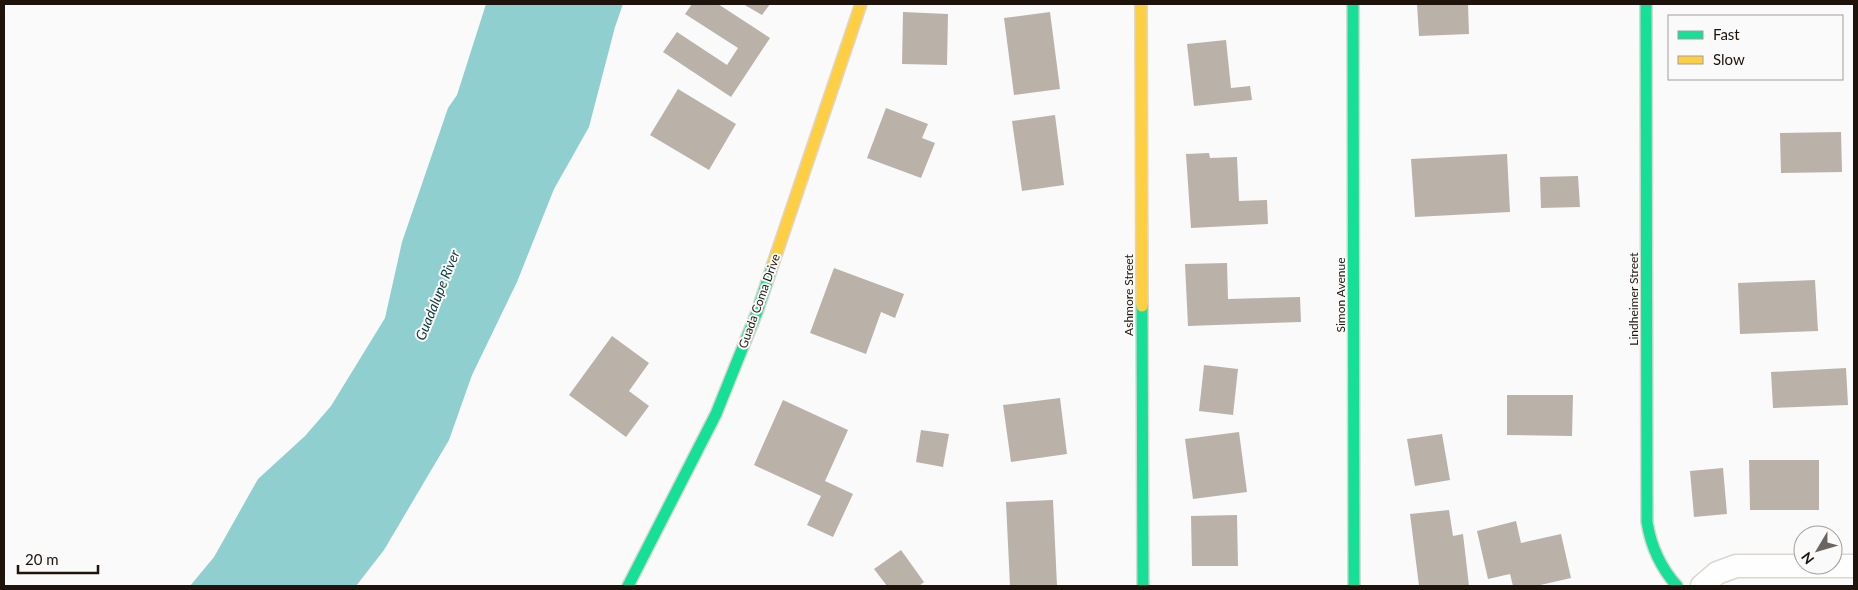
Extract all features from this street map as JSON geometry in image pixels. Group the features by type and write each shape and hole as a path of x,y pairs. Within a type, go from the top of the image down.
{"street":[{"name":"Guada Coma Drive","path":"628,586 716,414 757,312 862,4"},
{"name":"Ashmore Street","path":"1141,4 1143,586"},
{"name":"Simon Avenue","path":"1353,4 1354,586"},
{"name":"Lindheimer Street","path":"1646,4 1647,522 1650,543 1658,563 1677,586"},
{"path":"1702,586 1717,573 1736,566 1854,566"}],"water":[{"name":"Guadalupe River","path":"486,4 623,4 615,27 589,127 554,189 517,282 472,375 449,440 384,550 356,586 190,586 214,557 258,479 305,436 331,406 385,318 402,242 448,108 457,95"}],"building":[{"path":"692,4 718,4 770,38 731,97 663,52 677,32 727,65 738,48 685,14"},
{"path":"743,4 770,4 762,15"},
{"path":"1417,4 1468,4 1469,34 1419,36"},
{"path":"903,12 948,14 947,65 902,64"},
{"path":"1050,12 1060,89 1014,95 1004,18"},
{"path":"1226,40 1231,88 1250,86 1252,100 1194,106 1187,44"},
{"path":"678,89 736,124 709,170 650,135"},
{"path":"886,108 928,124 922,138 935,143 921,178 867,158"},
{"path":"1055,115 1064,185 1022,191 1012,121"},
{"path":"1841,132 1842,172 1781,173 1780,133"},
{"path":"1209,153 1210,158 1237,157 1239,201 1267,200 1268,224 1191,228 1186,154"},
{"path":"1507,154 1510,212 1415,217 1411,159"},
{"path":"1578,176 1580,207 1541,208 1540,177"},
{"path":"1227,263 1228,299 1300,297 1301,322 1188,326 1185,264"},
{"path":"834,268 904,294 895,318 881,312 866,354 810,333"},
{"path":"1815,280 1818,331 1740,334 1738,283"},
{"path":"612,336 649,363 629,391 649,406 626,437 569,395"},
{"path":"1204,365 1238,369 1233,415 1199,411"},
{"path":"1846,368 1848,405 1773,408 1771,372"},
{"path":"1507,395 1573,395 1572,436 1507,435"},
{"path":"1060,398 1067,454 1011,462 1003,405"},
{"path":"783,400 848,430 825,481 853,494 833,537 807,525 821,496 754,465"},
{"path":"921,430 949,434 943,467 916,462"},
{"path":"1239,432 1247,492 1193,499 1185,439"},
{"path":"1442,434 1450,480 1415,486 1407,439"},
{"path":"1749,460 1819,460 1819,510 1750,510"},
{"path":"1723,468 1727,514 1694,517 1690,471"},
{"path":"1053,500 1057,586 1010,586 1006,502"},
{"path":"1449,510 1453,536 1463,534 1469,586 1419,586 1410,514"},
{"path":"1237,515 1238,566 1192,566 1191,516"},
{"path":"1516,521 1521,543 1561,534 1571,578 1536,586 1513,586 1510,574 1488,579 1477,531"},
{"path":"901,550 924,582 919,586 887,586 874,569"}],"traffic: fast":[{"path":"1353,4 1354,586"},
{"path":"1646,4 1647,522 1657,556 1677,586"},
{"path":"628,586 716,414 757,312 773,264"},
{"path":"1142,306 1143,586"}],"traffic: slow":[{"path":"773,264 861,4"},
{"path":"1141,4 1142,306"}]}
